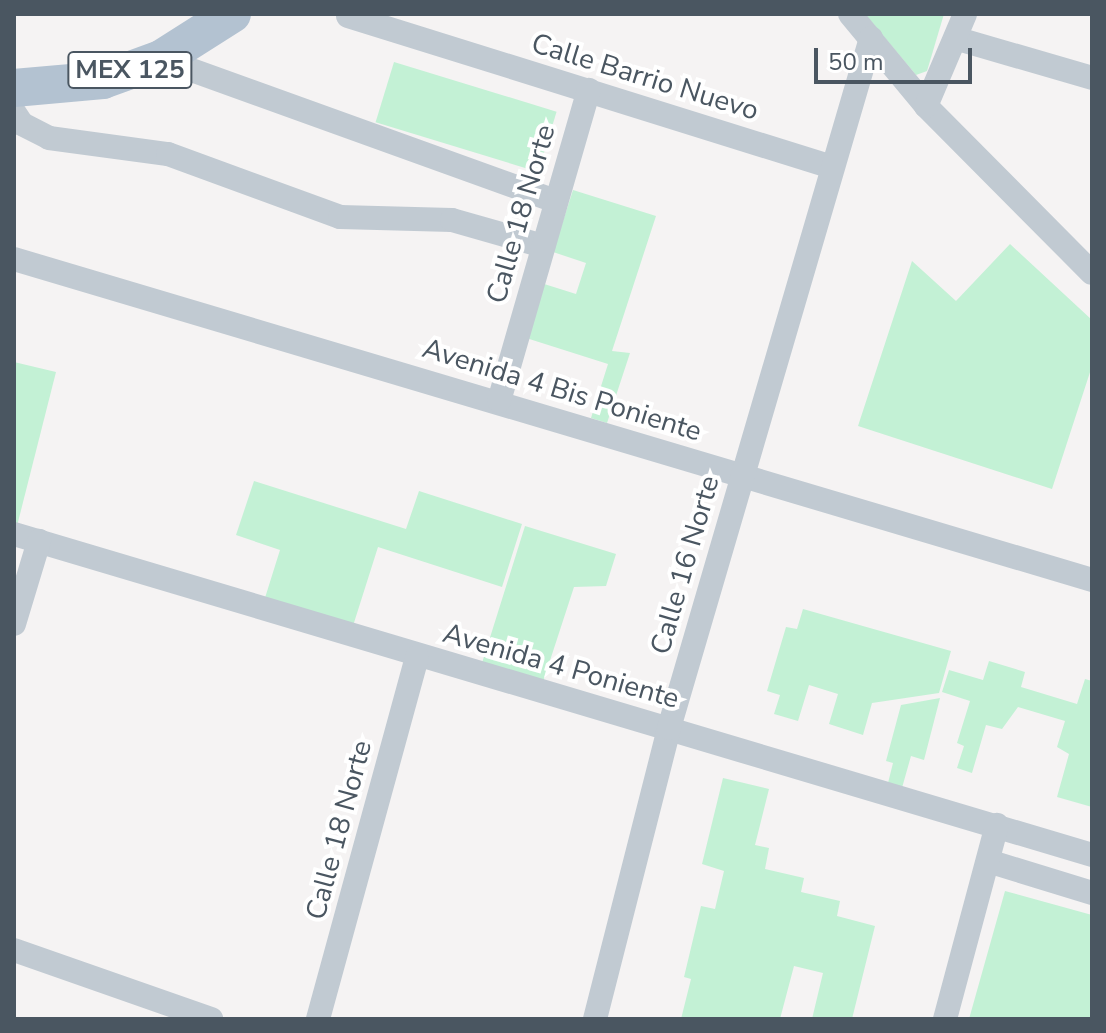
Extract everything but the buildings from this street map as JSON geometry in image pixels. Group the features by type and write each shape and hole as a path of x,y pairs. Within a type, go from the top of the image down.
{"main road":[{"name":"MEX 125","path":"14,88 103,80 161,59 232,14"}],"street":[{"path":"850,14 926,106 1092,273"},
{"path":"926,106 958,39 965,14"},
{"name":"Calle Barrio Nuevo","path":"348,16 832,167"},
{"name":"Calle 16 Norte","path":"595,1019 669,728 871,38"},
{"path":"958,39 1092,78"},
{"path":"161,59 555,201"},
{"name":"Calle 18 Norte","path":"499,401 589,90"},
{"path":"14,112 22,124 49,138 168,154 340,217 452,220 543,246"},
{"name":"Avenida 4 Bis Poniente","path":"14,259 1092,580"},
{"name":"Avenida 4 Poniente","path":"14,534 417,657 669,728 1092,855"},
{"path":"14,624 39,541"},
{"name":"Calle 18 Norte","path":"318,1019 417,657"},
{"path":"945,1019 997,825"},
{"path":"988,861 1092,893"},
{"path":"14,950 211,1019"}],"green space":[{"path":"865,14 944,14 927,71 916,75"},
{"path":"394,62 557,112 538,172 376,122"},
{"path":"573,190 656,216 612,351 630,353 607,423 591,418 608,364 523,337 541,283 576,294 586,263 553,252"},
{"path":"1010,244 1092,320 1092,366 1052,489 858,426 912,261 956,301"},
{"path":"14,362 56,372 17,526 14,525"},
{"path":"254,481 406,529 419,491 522,524 502,587 378,547 352,629 264,601 280,550 236,535"},
{"path":"525,526 616,554 606,586 574,587 543,682 482,663"},
{"path":"803,609 951,651 939,693 872,703 863,735 829,724 838,694 809,685 798,721 774,714 780,695 767,691 786,627 797,629"},
{"path":"989,661 1025,672 1021,687 1077,704 1085,679 1092,681 1092,807 1057,797 1069,754 1057,747 1065,721 1018,707 1002,729 986,725 972,773 957,768 964,746 957,743 970,701 942,692 949,670 983,680"},
{"path":"940,698 924,760 911,756 900,795 886,791 893,763 886,761 901,705"},
{"path":"723,778 769,789 755,845 769,848 765,869 804,878 801,892 840,901 837,916 875,926 852,1019 812,1019 823,973 794,966 780,1019 681,1019 691,979 684,977 701,906 715,909 724,871 702,864"},
{"path":"1005,891 1092,915 1092,1019 969,1019"}]}
